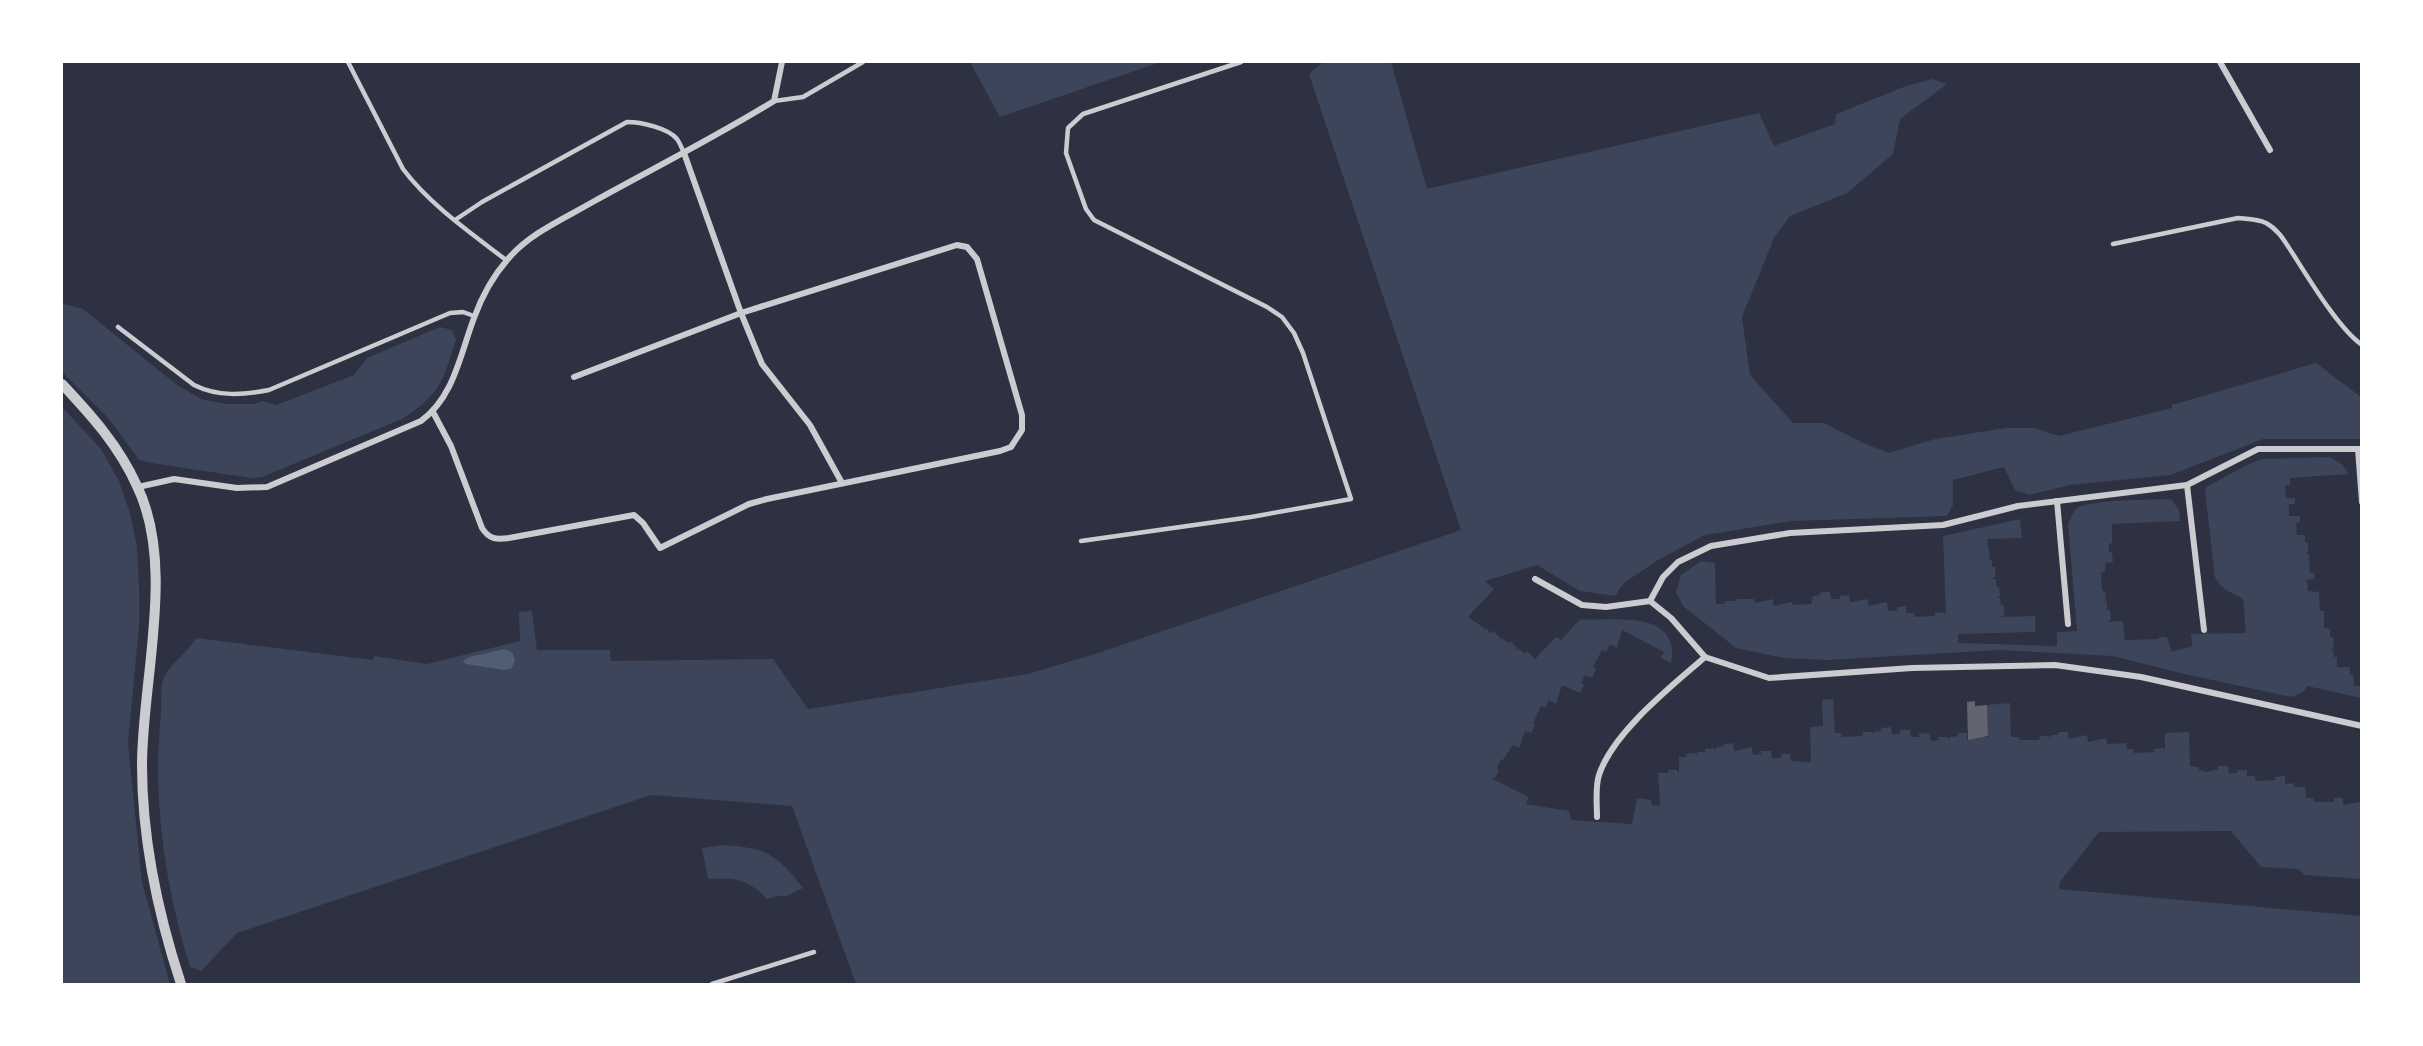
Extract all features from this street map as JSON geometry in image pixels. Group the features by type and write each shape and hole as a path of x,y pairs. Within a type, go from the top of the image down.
{"street":[{"path":"138,488 174,479 237,489 267,487 412,426 434,412 450,388 474,316 485,292 506,260 523,244 565,218 727,130 774,101 782,62"},
{"path":"2220,62 2270,150"},
{"path":"684,153 741,313 762,364 810,425 842,483"},
{"path":"434,412 451,446 482,528 492,538 509,538 634,516 643,523 660,548 749,504 1000,451 1011,447 1022,430 1022,415 973,253 957,245 741,313 574,377"},
{"path":"62,384 109,436 138,488 151,534 154,582 153,640 143,746 143,797 151,865 163,924 181,984"},
{"path":"1650,602 1663,577 1678,562 1711,546 1790,533 1943,525 2018,506 2187,485 2258,450 2360,448 2361,502"},
{"path":"2187,485 2204,630"},
{"path":"2057,501 2068,624"},
{"path":"1535,579 1582,605 1606,608 1650,602 1671,618 1705,657 1769,678 1912,668 2055,664 2142,677 2361,726"},
{"path":"1597,817 1598,776 1608,756 1638,718 1705,657"}],"lane":[{"path":"348,62 403,169 416,186 506,260"},
{"path":"774,101 803,97 863,62"},
{"path":"1081,541 1251,517 1351,499 1304,353 1294,333 1282,317 1094,220 1086,209 1066,153 1068,128 1083,114 1241,62"},
{"path":"455,220 482,202 627,122 637,122 666,132 677,140 684,153"},
{"path":"2114,244 2238,218 2254,219 2280,234 2329,307 2361,345"},
{"path":"118,327 205,391 249,394 269,390 450,313 463,312 474,316"},
{"path":"712,984 814,952"}],"shaded area":[{"path":"970,62 1161,62 1000,117"},
{"path":"1323,62 1391,62 1427,189 1759,113 1774,146 1835,124 1836,114 1906,86 1932,79 1947,84 1900,119 1893,154 1847,193 1790,216 1774,238 1742,317 1750,375 1793,423 1824,423 1863,443 1889,453 1935,439 2006,428 2034,428 2059,436 2172,408 2172,405 2316,363 2361,397 2361,439 2263,439 2171,475 2070,485 2029,495 2015,490 2004,467 1953,480 1953,505 1947,516 1792,521 1705,535 1658,560 1624,583 1615,596 1580,591 1537,565 1485,581 1494,589 1468,617 1484,628 1483,631 1485,628 1491,633 1493,631 1501,638 1499,641 1502,638 1508,643 1510,641 1517,648 1516,651 1519,649 1525,654 1527,651 1534,658 1533,661 1556,637 1561,640 1580,619 1644,622 1656,626 1665,633 1671,644 1671,663 1661,658 1664,652 1622,630 1617,648 1610,644 1606,652 1602,650 1593,667 1596,669 1592,678 1585,675 1580,693 1562,685 1556,704 1549,700 1545,708 1541,706 1531,733 1525,731 1519,748 1513,745 1502,761 1500,760 1495,778 1491,778 1529,797 1526,804 1569,811 1571,820 1632,824 1637,798 1651,800 1652,806 1660,805 1658,773 1677,770 1679,773 1679,757 1696,753 1697,756 1697,752 1705,752 1705,749 1714,748 1716,751 1716,747 1723,747 1724,744 1733,743 1734,751 1752,747 1753,755 1761,754 1761,751 1771,751 1772,758 1781,758 1781,754 1790,754 1791,761 1811,762 1810,727 1823,726 1822,700 1833,699 1835,733 1841,733 1842,737 1862,736 1863,732 1872,732 1873,735 1874,732 1882,731 1881,728 1891,727 1892,734 1900,734 1900,730 1910,730 1911,737 1929,733 1931,741 1938,740 1938,737 1948,737 1949,740 1950,737 1958,736 1958,733 1967,733 1967,740 1986,736 1988,739 1987,705 2010,703 2011,737 2019,737 2019,740 2039,740 2040,736 2049,736 2050,739 2051,735 2068,732 2069,739 2087,735 2088,742 2106,738 2107,744 2126,743 2127,749 2133,749 2134,753 2154,752 2154,749 2164,748 2165,751 2165,733 2189,732 2190,766 2199,767 2199,770 2206,772 2218,769 2218,766 2228,766 2229,773 2247,770 2247,776 2255,776 2256,781 2275,780 2275,777 2285,776 2285,784 2294,783 2294,787 2305,787 2306,798 2313,798 2314,802 2334,802 2334,798 2343,798 2343,805 2361,802 2361,879 2305,875 2298,869 2261,867 2231,831 2099,832 2060,882 2059,889 2361,916 2361,984 856,984 792,806 651,795 237,933 201,971 190,967 167,874 158,778 164,677 196,638 373,660 374,656 427,664 520,641 519,612 532,611 537,650 610,650 611,661 773,659 808,709 1028,674 1098,653 1461,530 1309,74"},
{"path":"62,301 64,304 83,309 177,385 201,399 227,404 254,404 262,401 276,405 354,375 367,358 440,327 452,330 456,340 443,377 433,394 402,419 262,477 251,478 139,460 110,420 62,372"},
{"path":"62,407 101,449 119,481 130,513 137,547 139,627 128,743 142,882 170,984 62,984"},
{"path":"2330,457 2342,464 2349,474 2290,478 2290,485 2285,486 2286,498 2295,498 2295,504 2289,504 2289,516 2300,516 2300,522 2296,523 2297,535 2305,535 2305,542 2308,543 2306,554 2309,554 2310,573 2314,573 2314,579 2307,580 2308,591 2319,592 2320,611 2324,611 2324,628 2330,629 2330,637 2333,637 2334,646 2331,649 2333,649 2334,657 2337,657 2337,666 2334,667 2350,667 2354,685 2351,686 2361,686 2361,698 2307,686 2303,692 2292,697 2112,656 2000,650 1827,660 1784,658 1736,648 1683,606 1676,592 1681,575 1701,561 1715,563 1716,604 1725,604 1725,601 1736,603 1737,599 1754,599 1755,603 1773,599 1774,606 1792,602 1793,605 1811,604 1813,596 1820,595 1821,592 1830,592 1831,599 1849,595 1850,602 1868,599 1868,606 1887,602 1888,611 1906,606 1906,613 1914,613 1914,617 1935,616 1935,613 1944,612 1946,616 1943,536 2020,519 2022,538 1987,539 1990,558 1988,559 1992,560 1992,567 1995,567 1995,577 1992,579 1996,579 2000,596 1996,598 2000,598 2001,605 2004,605 2004,615 2001,617 2035,616 2035,632 1958,634 1958,643 2057,646 2057,632 2077,631 2068,524 2076,509 2108,501 2171,499 2179,510 2180,521 2112,524 2112,543 2109,544 2109,552 2112,552 2113,562 2105,563 2105,571 2101,572 2102,591 2105,591 2106,601 2103,602 2107,602 2107,610 2110,610 2111,620 2108,622 2123,621 2125,640 2167,637 2172,652 2192,646 2191,634 2246,633 2243,599 2224,588 2215,577 2206,487 2262,459"},
{"path":"505,649 513,653 515,661 511,669 503,670 466,664 463,661 469,657"},
{"path":"723,845 750,848 770,855 786,867 803,888 787,896 767,899 747,883 726,878 708,879 702,848"}],"building":[{"path":"1975,701 1975,706 1987,705 1988,736 1968,740 1967,702"}]}
